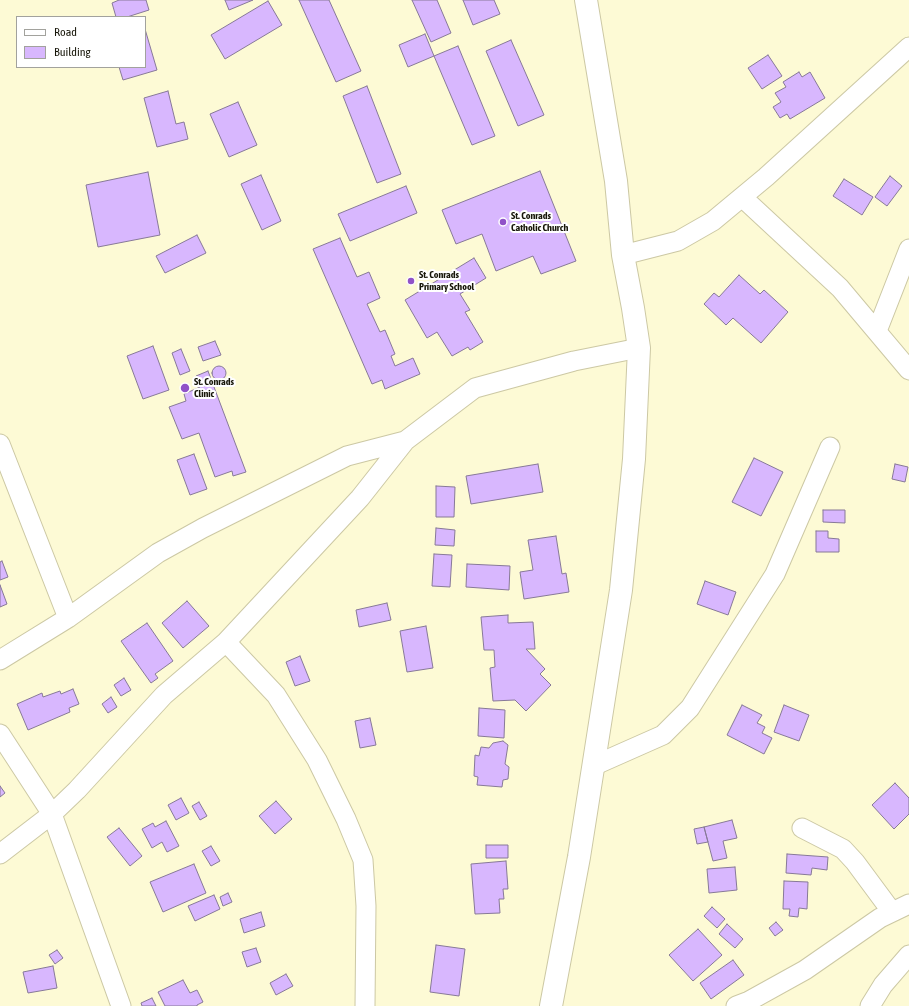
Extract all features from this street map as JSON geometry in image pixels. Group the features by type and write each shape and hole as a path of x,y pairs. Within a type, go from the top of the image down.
{"main road":[{"path":"551,1006 579,857 621,590 634,459 639,348 623,255 616,182 586,0"}],"street":[{"path":"623,255 678,241 713,221 766,177 909,47"},
{"path":"742,198 840,288 909,370"},
{"path":"876,331 909,248"},
{"path":"0,854 52,814 77,790 164,695 226,642 360,498 405,441 475,388 574,361 639,348"},
{"path":"0,660 68,618 158,553 203,528 347,456 405,441"},
{"path":"0,444 68,618"},
{"path":"593,766 663,735 690,708 775,574 830,447"},
{"path":"226,642 276,695 317,760 346,819 363,860 366,906 365,1006"},
{"path":"0,734 52,814 121,1006"},
{"path":"736,1006 749,1001 805,970 880,918 901,908 843,848 802,828"},
{"path":"870,1006 883,985 909,955"}],"building":[{"path":"119,0 146,0 149,10 130,16 116,16 112,3"},
{"path":"225,0 253,0 229,10"},
{"path":"299,0 329,0 361,71 336,82"},
{"path":"412,0 437,0 451,33 431,42"},
{"path":"463,0 494,0 500,14 473,25"},
{"path":"268,1 282,25 225,59 211,35"},
{"path":"146,32 157,70 123,80 119,68 146,68"},
{"path":"425,34 434,56 408,67 399,45"},
{"path":"511,40 544,115 518,126 486,51"},
{"path":"458,46 495,136 472,145 434,56"},
{"path":"768,55 782,76 762,89 748,68"},
{"path":"799,72 802,77 810,72 825,98 790,119 787,114 780,118 773,107 781,102 775,93 786,87 783,82"},
{"path":"367,86 401,174 377,183 343,96"},
{"path":"168,91 176,124 184,122 188,139 157,147 144,98"},
{"path":"238,102 257,145 229,157 210,114"},
{"name":"St. Conrads Catholic Church","path":"540,171 576,261 541,274 533,256 496,271 482,234 456,244 442,210"},
{"path":"148,172 160,235 98,247 86,185"},
{"path":"261,175 281,221 262,230 241,184"},
{"path":"890,176 902,186 887,206 875,197"},
{"path":"844,179 873,197 862,215 833,196"},
{"path":"406,186 417,213 350,241 338,214"},
{"path":"197,235 206,253 165,273 156,256"},
{"path":"340,238 357,277 369,272 380,298 367,304 380,332 385,330 395,354 391,356 395,366 413,358 420,374 385,389 382,380 372,384 313,249"},
{"path":"474,258 486,278 460,294 470,310 465,312 483,342 470,350 468,347 452,356 437,332 427,338 405,300"},
{"path":"739,275 760,294 764,290 788,312 761,343 733,318 726,325 704,304 714,293 719,297"},
{"path":"215,341 221,355 203,361 198,347"},
{"path":"153,346 169,390 143,399 127,356"},
{"path":"181,349 190,371 180,375 172,353"},
{"path":"216,366 222,366 226,370 226,376 222,380 216,380 212,376 212,370"},
{"path":"208,371 246,472 233,476 232,471 215,477 199,433 182,439 169,407 186,401 184,394 200,387 196,376"},
{"path":"194,454 207,489 190,495 177,460"},
{"path":"754,458 783,472 761,516 732,502"},
{"path":"538,464 543,492 471,504 466,476"},
{"path":"895,464 908,467 905,482 892,479"},
{"path":"436,486 455,487 454,517 436,517"},
{"path":"823,510 845,510 845,523 823,522"},
{"path":"436,528 455,530 454,546 435,545"},
{"path":"816,531 828,531 828,538 839,539 839,552 816,552"},
{"path":"556,536 562,574 566,573 569,592 524,599 520,572 533,570 528,540"},
{"path":"434,554 452,555 450,587 432,586"},
{"path":"2,561 8,577 0,580 0,562"},
{"path":"467,564 510,566 509,590 466,587"},
{"path":"705,581 736,592 728,615 697,604"},
{"path":"0,585 7,604 0,607"},
{"path":"187,601 209,626 183,648 162,623"},
{"path":"387,603 391,620 359,627 356,610"},
{"path":"508,615 508,623 533,622 535,649 526,649 545,669 540,674 551,685 526,711 515,700 493,701 490,668 495,667 494,650 484,650 481,617"},
{"path":"147,623 173,661 155,674 158,678 151,683 121,641"},
{"path":"426,626 433,668 407,672 400,631"},
{"path":"300,656 310,681 295,686 286,662"},
{"path":"124,678 131,690 121,696 114,685"},
{"path":"73,689 79,704 69,708 70,712 28,730 17,704 42,693 43,697 60,691 61,694"},
{"path":"111,697 117,707 108,713 102,704"},
{"path":"742,705 762,715 757,723 765,727 762,733 772,738 764,754 727,735"},
{"path":"784,705 809,715 799,741 774,732"},
{"path":"479,708 505,710 504,738 478,736"},
{"path":"370,718 376,745 360,748 355,721"},
{"path":"503,741 508,745 505,764 509,767 508,779 503,780 502,787 477,785 478,777 474,776 475,755 479,756 481,747 489,748 493,743"},
{"path":"895,783 909,798 909,814 894,829 872,805"},
{"path":"0,786 5,793 0,797"},
{"path":"181,798 189,813 176,820 168,805"},
{"path":"276,801 292,819 275,834 259,816"},
{"path":"199,802 207,816 200,820 192,806"},
{"path":"732,820 737,838 723,841 727,858 713,861 704,827"},
{"path":"166,821 179,846 167,852 162,842 152,848 142,829 153,823 155,827"},
{"path":"704,827 708,842 697,844 694,829"},
{"path":"119,828 142,856 130,866 107,837"},
{"path":"486,845 508,845 508,858 486,858"},
{"path":"211,846 220,861 211,866 202,851"},
{"path":"787,854 828,857 827,870 812,868 811,875 786,873"},
{"path":"506,861 508,889 503,889 504,899 499,899 500,913 475,914 471,864"},
{"path":"194,864 206,893 163,912 150,882"},
{"path":"735,867 737,890 709,893 707,869"},
{"path":"784,881 808,882 807,909 799,908 798,917 789,916 790,909 783,909"},
{"path":"228,893 232,902 223,906 220,897"},
{"path":"214,895 220,909 195,921 188,906"},
{"path":"712,907 725,919 717,928 704,916"},
{"path":"261,912 265,926 244,933 240,919"},
{"path":"776,922 783,930 775,936 769,928"},
{"path":"727,924 743,939 735,948 719,934"},
{"path":"698,929 722,955 693,981 669,955"},
{"path":"436,945 465,949 459,996 430,992"},
{"path":"256,948 261,962 247,967 242,952"},
{"path":"57,950 63,958 55,964 49,955"},
{"path":"733,960 744,975 711,999 700,983"},
{"path":"53,966 57,988 28,993 23,972"},
{"path":"286,974 293,986 276,995 270,983"},
{"path":"183,980 190,993 197,990 203,1002 197,1006 165,1006 158,992"},
{"path":"152,998 156,1006 142,1006 141,1003"}],"place":[{"name":"St. Conrads Catholic Church","path":"503,222"},
{"name":"St. Conrads Primary School","path":"411,281"},
{"name":"St. Conrads Clinic","path":"185,388"}]}
